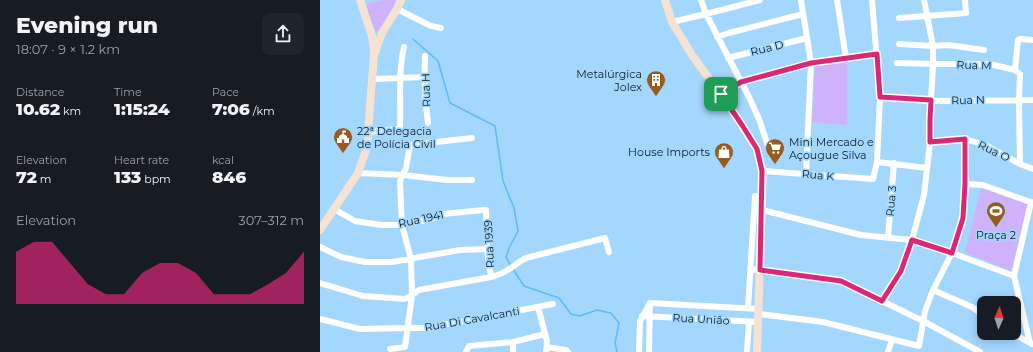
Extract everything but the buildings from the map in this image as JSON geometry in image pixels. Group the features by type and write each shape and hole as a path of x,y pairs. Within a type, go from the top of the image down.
{"main road":[{"path":"320,230 358,173 367,148 374,54 372,36 360,0"},
{"path":"374,54 382,33 401,0"},
{"path":"665,0 672,22 757,149 762,171 757,352"},
{"path":"320,235 325,222"}],"street":[{"path":"701,0 717,37 759,119 768,146"},
{"path":"672,22 760,0"},
{"path":"801,0 811,63 806,173"},
{"path":"837,0 846,58"},
{"path":"872,0 880,97 877,162 927,168"},
{"path":"882,301 901,271 912,240 924,195 930,142 933,64 932,46 924,0"},
{"path":"899,18 966,13 965,0"},
{"path":"397,9 431,26 441,28"},
{"path":"717,37 803,14"},
{"name":"Rua D","path":"728,58 807,38"},
{"path":"1020,164 1020,74 1015,70 1018,40 1033,40"},
{"path":"899,44 932,46 948,45 984,50"},
{"path":"368,132 396,130 400,126 400,78 401,59 404,47"},
{"path":"721,94 741,82 811,63 877,54"},
{"name":"Rua H","path":"425,56 424,77 428,123"},
{"name":"Rua M","path":"897,63 989,64 1015,70"},
{"path":"373,79 424,77"},
{"name":"Rua N","path":"880,97 931,100 1033,100"},
{"path":"390,349 407,349 412,295 410,259 402,225 400,182 406,168 410,145 472,138"},
{"path":"759,315 823,322 919,346 925,311 933,290 952,253 963,218 965,139"},
{"name":"Rua O","path":"930,142 965,139 985,145 1020,164 1033,169"},
{"name":"Rua K","path":"762,171 874,179 877,162"},
{"name":"Rua 3","path":"888,238 894,163"},
{"path":"358,173 403,175 447,180 472,180"},
{"path":"965,184 983,185 1032,203 1014,276 1032,344"},
{"path":"747,352 746,308 755,196"},
{"name":"Rua 1941","path":"334,209 355,221 381,225 402,225 443,214 486,210"},
{"name":"Rua 1939","path":"486,210 487,249 491,277"},
{"path":"762,210 861,235 912,240 1014,276"},
{"path":"320,283 363,296 405,299 419,290 502,274 519,261 526,258 605,238 609,252"},
{"path":"320,247 341,257 365,262 392,262 460,250 487,249"},
{"path":"750,269 841,281 924,321 980,352"},
{"path":"933,290 972,307 977,311"},
{"path":"638,352 640,324 642,316 650,303"},
{"path":"649,352 650,303"},
{"name":"Rua União","path":"650,303 746,308 759,315"},
{"name":"Rua Di Cavalcanti","path":"320,319 360,329 427,328 553,304"},
{"path":"538,307 547,341 546,350 566,350 568,352"},
{"name":"Rua União","path":"642,316 746,322 759,315"},
{"path":"468,349 488,344 513,342 545,334"},
{"path":"1021,338 1032,344"},
{"path":"888,352 892,340"},
{"path":"513,342 514,352"},
{"path":"487,352 488,344"}],"shaded area":[{"path":"384,0 396,0 378,32 375,30 366,7 369,3"},
{"path":"847,61 847,125 812,122 815,65"},
{"name":"Praça 2","path":"981,188 1028,204 1011,271 965,252"}],"waterway":[{"path":"413,39 438,61 450,103 495,126 503,181 514,208 518,231 506,257 511,266"},
{"path":"513,269 524,286 559,298 571,314 580,316 597,310 611,313 619,323 615,343 617,352"}],"place":[{"name":"Metalúrgica Jolex","path":"656,97"},
{"name":"22ª Delegacia de Polícia Civil","path":"343,154"},
{"name":"Mini Mercado e Açougue Silva","path":"775,165"},
{"name":"House Imports","path":"724,169"},
{"name":"Praça 2","path":"996,228"}],"route":[{"path":"877,54 880,97 931,100 930,142 965,139 963,218 952,253 912,240 901,271 882,301 838,280 760,270 762,171 757,149 721,94 741,82 811,63 877,54"}]}
